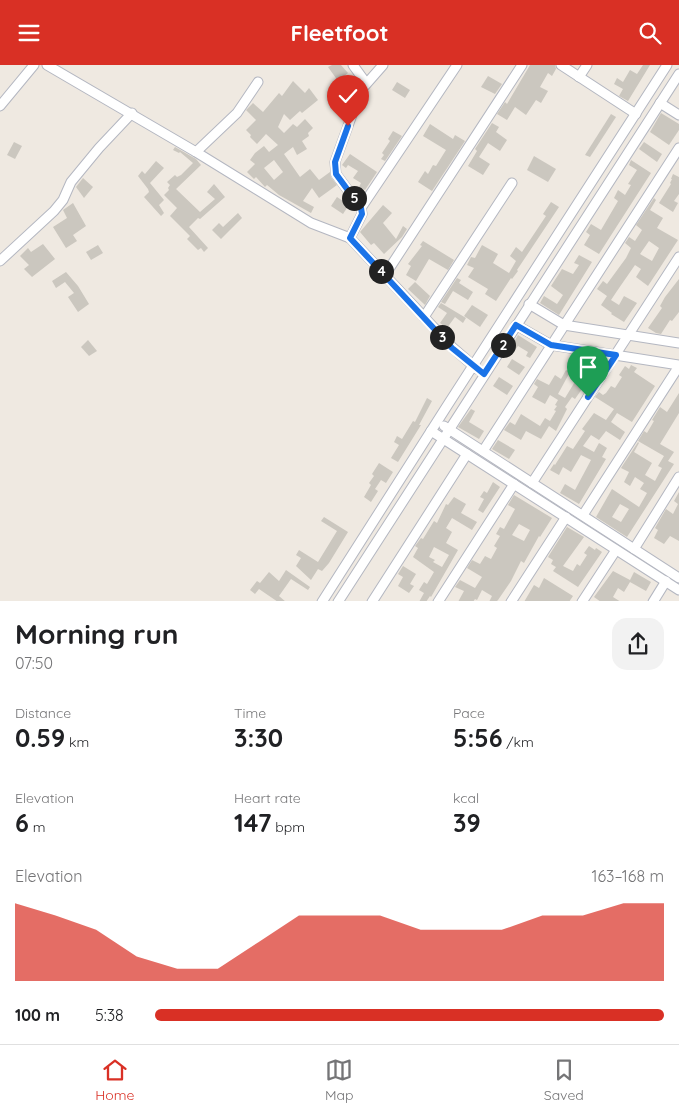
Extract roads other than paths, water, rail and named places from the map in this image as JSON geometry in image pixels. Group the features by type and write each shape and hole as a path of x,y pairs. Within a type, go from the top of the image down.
{"street":[{"path":"0,106 34,65"},
{"path":"47,65 132,113 311,223 350,238 452,348 484,374"},
{"path":"353,65 366,83"},
{"path":"350,238 362,214 361,208 336,174 335,162 360,90 383,65"},
{"path":"361,208 457,65"},
{"path":"385,275 522,65"},
{"path":"561,65 636,114"},
{"path":"579,77 587,65"},
{"path":"322,601 667,65"},
{"path":"338,601 679,74"},
{"path":"196,152 237,113 258,83"},
{"path":"660,103 679,115"},
{"path":"642,104 654,112"},
{"path":"0,261 54,211 63,200 71,182 99,148 132,113"},
{"path":"483,451 679,148"},
{"path":"424,317 512,183"},
{"path":"532,483 679,257"},
{"path":"529,304 564,325 679,343"},
{"path":"516,325 551,345 679,366 583,515"},
{"path":"437,422 679,578"},
{"path":"431,431 679,590"},
{"path":"372,601 467,454"},
{"path":"634,549 679,477"},
{"path":"438,601 514,484"},
{"path":"511,601 566,517"},
{"path":"582,601 616,549"},
{"path":"653,601 666,581"}]}
